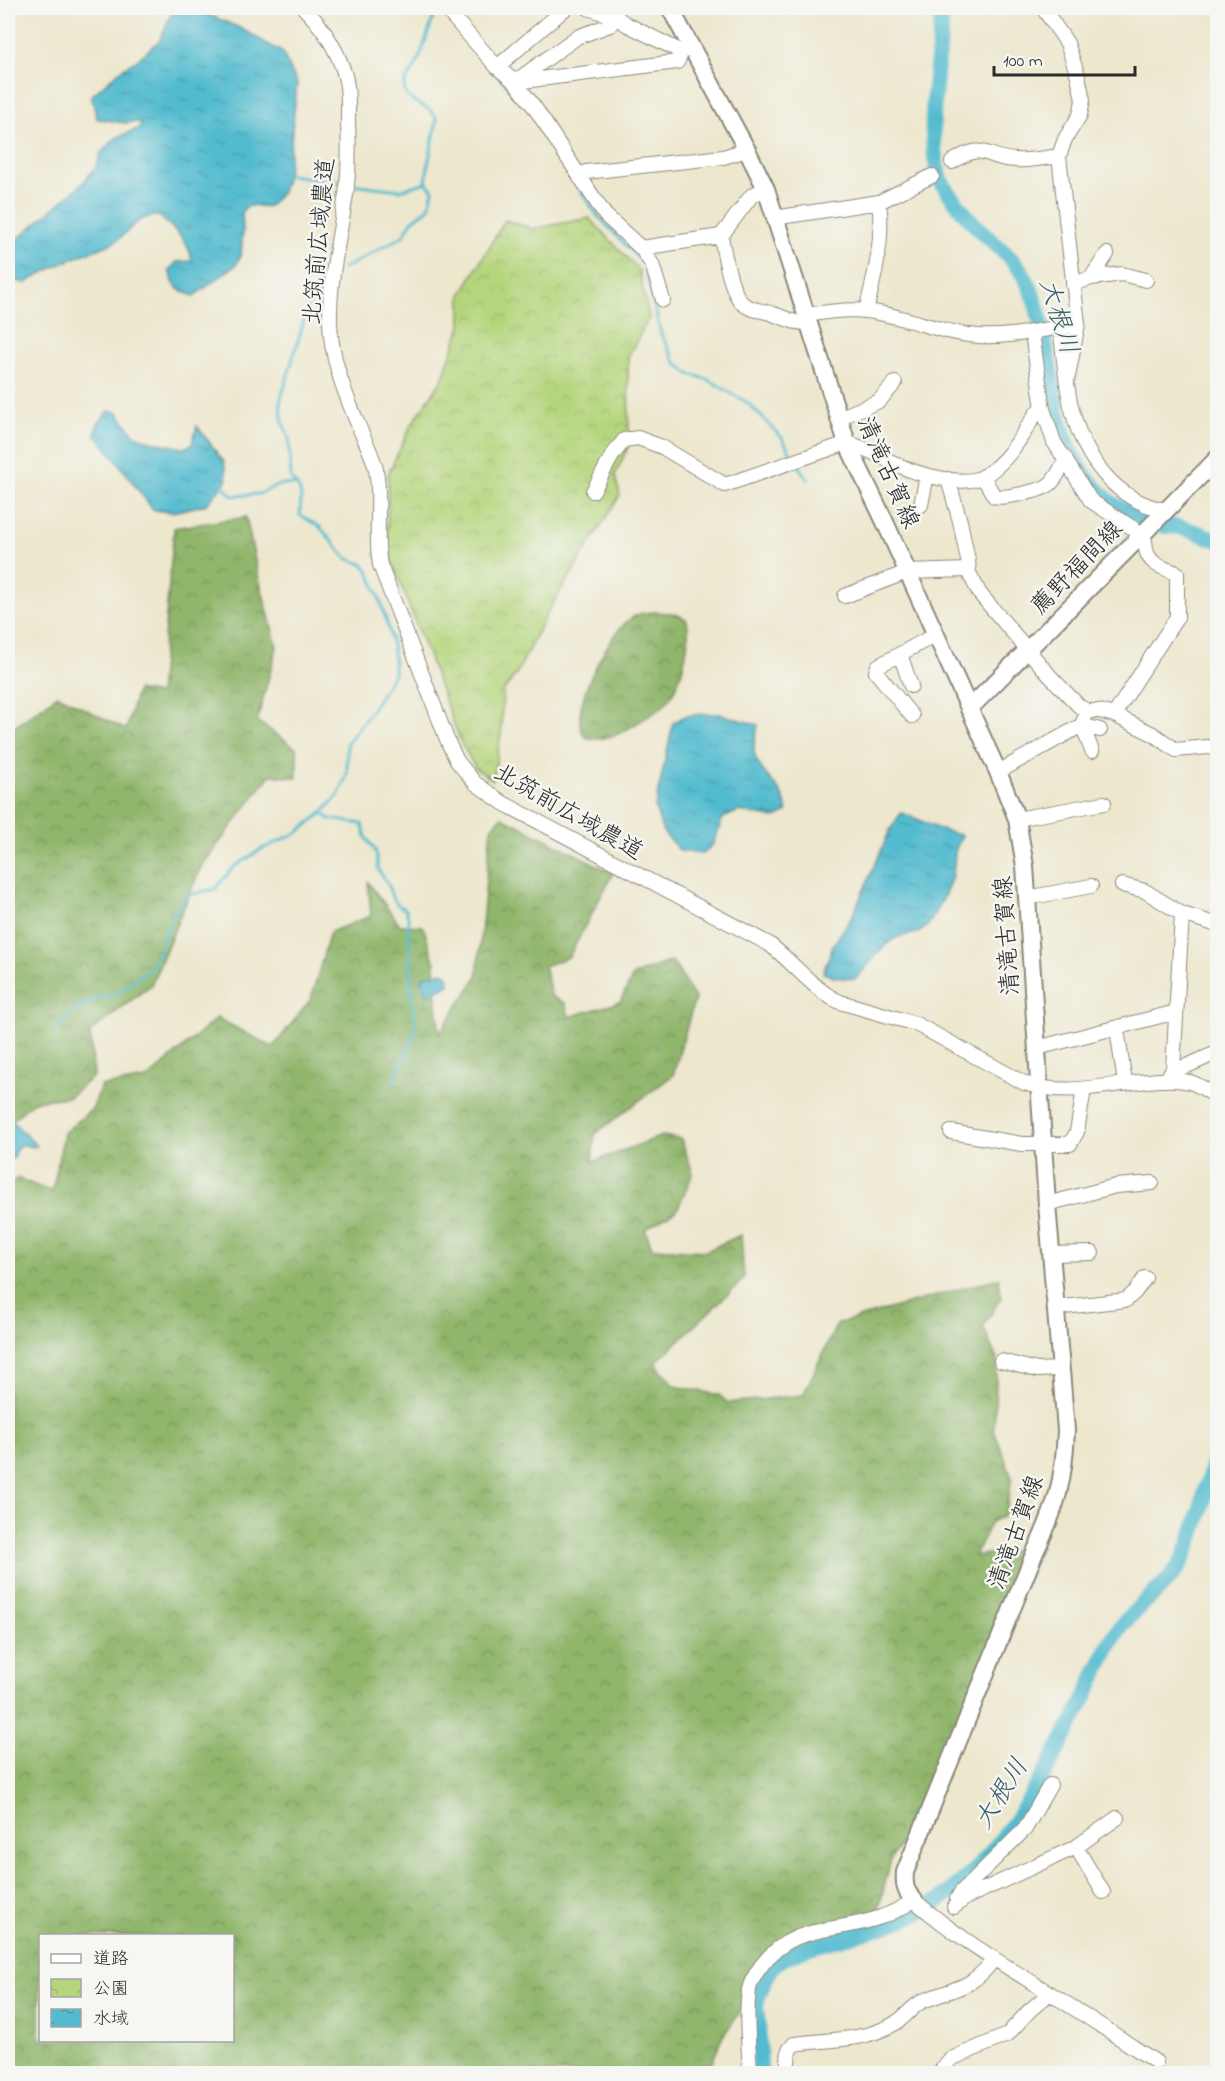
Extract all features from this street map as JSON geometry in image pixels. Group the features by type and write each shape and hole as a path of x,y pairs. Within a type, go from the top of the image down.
{"main road":[{"name":"清滝古賀線","path":"670,8 686,50 747,150 766,189 847,443 998,772 1017,819 1027,898 1047,1204 1066,1430 1065,1455 1059,1496 1053,1514 1035,1552 905,1872 904,1885 914,1900"},
{"name":"薦野福間線","path":"969,709 1218,458"}],"street":[{"name":"北筑前広域農道","path":"304,8 312,16 337,54 344,71 348,93 347,185 337,243 330,322 340,382 375,468 379,496 377,550 380,565 448,742 462,767 475,783 492,797 769,944 829,997 916,1024 1024,1083 1040,1088 1084,1089 1170,1074 1202,1087 1218,1098"},
{"path":"445,8 497,67 515,82 535,108 605,216 640,248 652,264 663,300"},
{"path":"497,67 566,8"},
{"path":"515,82 677,62 686,50 626,24 616,12 588,8"},
{"path":"1043,8 1067,43 1083,100 1080,115 1065,139 1059,156 1078,324 1067,382"},
{"path":"515,82 577,37 610,25 616,12"},
{"path":"580,178 586,172 723,157 747,150"},
{"path":"952,162 966,152 977,150 1015,160 1059,156"},
{"path":"774,218 879,202 932,176"},
{"path":"640,248 721,236 752,195 766,189"},
{"path":"866,311 879,261 879,202"},
{"path":"721,236 728,268 742,303 789,321 807,319 833,311 866,311 979,336 1032,333 1078,324"},
{"path":"1091,278 1107,254"},
{"path":"1073,284 1091,278 1122,274 1146,280"},
{"path":"1060,327 1072,411 1086,446 1101,472 1117,489 1134,499 1165,510"},
{"path":"1032,333 1043,409 1054,442 1091,501 1145,531 1146,551 1150,560 1158,566 1177,573 1177,617 1114,715"},
{"path":"839,418 879,401 895,383"},
{"path":"593,491 612,456 624,440 638,438 662,447 725,485 847,443 861,446 897,464 927,475 962,480 983,477 1013,448 1037,412 1043,409"},
{"path":"983,477 994,496 1006,497 1043,488 1050,484 1066,459"},
{"path":"921,505 927,475"},
{"path":"948,479 960,521 968,570 980,594 1050,676 1079,706 1087,711 1114,715 1153,734 1176,750 1208,747 1218,749"},
{"path":"845,596 907,572 968,570"},
{"path":"912,716 876,672 878,666 935,635"},
{"path":"900,654 911,686"},
{"path":"1087,711 1082,725 1092,751"},
{"path":"998,772 1082,725 1100,730"},
{"path":"1017,819 1104,803"},
{"path":"1122,885 1145,891 1182,914 1218,925"},
{"path":"1027,898 1091,886"},
{"path":"1182,914 1170,1074 1208,1055 1218,1053"},
{"path":"1038,1048 1176,1012"},
{"path":"1117,1029 1125,1083"},
{"path":"951,1132 1022,1144 1070,1144 1077,1132 1084,1089"},
{"path":"1047,1204 1116,1186 1152,1183"},
{"path":"1051,1254 1092,1253"},
{"path":"1055,1308 1126,1300 1145,1278"},
{"path":"1001,1361 1037,1370 1060,1369"},
{"path":"954,1906 961,1892 1025,1829 1050,1785"},
{"path":"939,1921 964,1898 1076,1846 1117,1818"},
{"path":"1076,1846 1103,1892"},
{"path":"750,2073 747,2022 749,1988 756,1972 769,1956 782,1944 796,1936 880,1918 914,1900 939,1921 994,1959 1156,2062"},
{"path":"788,2073 789,2050 794,2044 822,2040 843,2041 868,2036 895,2024 921,2002 965,1987 980,1976 994,1959"},
{"path":"938,2073 951,2059 1007,2035 1050,1993"}],"green space":[{"path":"589,218 639,270 649,318 628,357 629,445 615,475 620,495 548,611 517,673 503,691 501,734 493,780 476,769 462,745 387,548 388,474 412,424 442,380 461,326 461,295 505,220 533,229"},
{"path":"246,517 277,647 257,721 297,749 297,778 270,775 201,867 151,985 90,1032 94,1076 69,1097 34,1101 8,1124 8,732 58,695 126,730 137,690 159,694 174,528"},
{"path":"644,613 676,615 687,620 686,654 674,690 662,707 623,732 606,738 587,738 581,728 580,713 584,696 600,658 620,628 629,620"},
{"path":"502,817 613,873 569,957 544,966 552,997 565,1003 569,1017 620,1002 633,975 672,961 695,998 673,1075 595,1134 592,1162 662,1136 681,1139 693,1173 677,1210 645,1229 652,1248 706,1251 741,1235 744,1279 655,1363 675,1386 719,1395 728,1403 803,1395 837,1324 999,1278 1001,1298 983,1326 997,1360 994,1430 1012,1478 1005,1515 991,1522 974,1556 1041,1546 927,1799 891,1859 875,1924 781,1952 721,2039 708,2073 8,2074 8,1185 17,1178 52,1192 64,1133 93,1108 101,1086 147,1079 217,1018 273,1047 311,999 330,932 371,916 368,882 400,925 423,926 435,964 439,1034 477,977 491,828"}],"water":[{"path":"173,9 205,13 240,28 282,52 297,83 288,171 282,192 270,205 265,207 253,205 244,208 241,255 236,265 194,296 177,288 172,281 169,270 177,262 192,261 191,254 180,236 159,216 139,221 116,241 60,264 26,283 8,279 8,247 83,183 96,167 101,153 116,138 140,128 141,123 139,122 124,123 97,119 91,96 160,40"},
{"path":"108,411 117,412 135,435 146,440 184,448 192,444 197,426 224,462 227,480 207,504 173,512 153,510 95,435 98,424"},
{"path":"720,714 758,725 754,744 756,759 783,797 787,812 775,818 739,811 723,818 713,844 703,854 680,851 663,832 655,807 673,723 685,716"},
{"path":"901,813 946,832 962,835 942,902 924,929 917,933 897,937 888,943 855,979 834,977 823,973 833,945 852,917 890,830"},
{"path":"442,972 448,975 449,984 430,994 426,993 422,983 423,976"},
{"path":"8,1117 37,1146 21,1144 15,1150 15,1157 8,1162"}],"waterway":[{"path":"343,269 403,236 412,221 429,208 433,190 426,178 437,120 431,111 409,98 404,86 419,58 437,8"},
{"name":"大根川","path":"942,8 933,116 935,159 940,179 967,216 1016,264 1028,283 1044,335 1058,415 1066,440 1078,465 1104,497 1126,512 1152,523 1184,528 1218,540"},
{"path":"477,54 522,101"},
{"path":"283,174 345,183"},
{"path":"570,174 597,215 644,264 661,334 676,363 689,374 707,379 748,403 783,439 792,456"},
{"path":"351,184 400,190 427,182"},
{"path":"55,1031 65,1019 85,1004 104,996 114,996 150,968 160,951 162,940 174,913 187,895 215,889 234,867 260,850 297,833 322,813 338,796 347,775 347,743 367,717 394,674 390,634 367,568 346,558 320,527 300,515 301,495 291,478 289,438 283,423 280,402 308,307 325,289"},
{"path":"797,464 808,480"},
{"path":"222,484 232,496 259,494 281,484 297,485"},
{"path":"322,813 330,819 362,824 366,837 376,852 378,869 389,886 391,895 398,905 406,910 408,917 412,999 416,1023 412,1041 393,1082"},
{"name":"大根川","path":"760,2074 756,2004 768,1974 778,1962 805,1949 882,1927 921,1911 956,1887 995,1848 1012,1826 1055,1755 1114,1637 1128,1619 1172,1575 1185,1555 1218,1447"}]}
